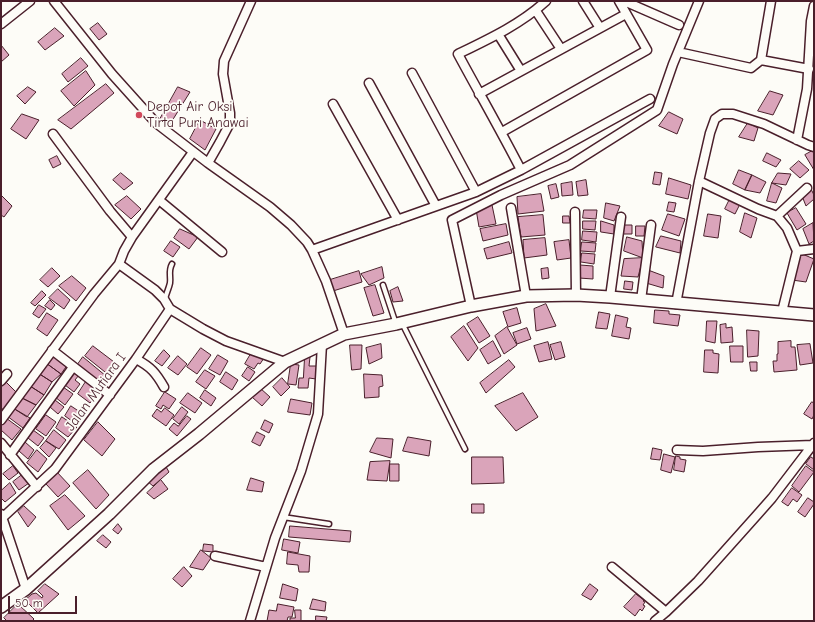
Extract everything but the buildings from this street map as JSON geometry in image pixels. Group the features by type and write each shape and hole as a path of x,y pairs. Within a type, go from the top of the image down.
{"street":[{"path":"1,24 30,1"},
{"path":"54,1 112,74 156,123 208,163 270,206 307,242 326,281 344,334"},
{"path":"521,170 502,132 458,54 498,34 536,11 546,1"},
{"path":"583,1 600,28"},
{"path":"502,132 647,50 619,1"},
{"path":"624,1 679,25"},
{"path":"471,306 452,220 501,195 570,165 657,110 678,52 699,1"},
{"path":"678,52 751,68 761,60 771,1"},
{"path":"208,163 230,123 230,113 223,74 224,61 248,2"},
{"path":"797,140 807,89 811,21 814,6"},
{"path":"536,11 561,49"},
{"path":"480,94 626,14"},
{"path":"498,34 521,72"},
{"path":"761,60 809,69"},
{"path":"412,73 476,192"},
{"path":"369,83 436,206"},
{"path":"312,250 476,192 521,170 650,99"},
{"path":"333,104 398,220"},
{"path":"676,304 699,181 710,133 715,119 722,114 733,114 764,124 808,145 814,146"},
{"path":"53,134 110,211 132,237"},
{"path":"1,420 94,294 119,264 121,256 132,237 193,152"},
{"path":"699,181 758,209 777,216 787,228 797,251 782,312"},
{"path":"777,216 807,188"},
{"path":"159,200 222,252"},
{"path":"511,208 526,296"},
{"path":"575,212 576,295"},
{"path":"610,297 621,217"},
{"path":"641,300 651,225"},
{"path":"797,251 814,249"},
{"path":"119,264 155,290 164,299 170,309 226,341 284,362"},
{"path":"1,606 26,589 109,514 154,469 284,362 344,334 471,306 526,296 576,295 610,297 814,315"},
{"name":"Jalan Mutiara I","path":"2,517 37,487 55,469 136,359 170,309"},
{"path":"250,621 266,567 301,471 318,414 322,344"},
{"path":"52,350 110,395"},
{"path":"136,359 155,371 164,387"},
{"path":"10,455 73,367"},
{"path":"1,381 7,374"},
{"path":"1,443 37,487"},
{"path":"677,450 703,451 813,444"},
{"path":"655,621 698,581 768,502 813,444"},
{"path":"2,517 26,589"},
{"path":"215,556 266,567"},
{"path":"612,567 666,612"}],"lane":[{"path":"164,299 170,285 169,274 172,264"},
{"path":"383,284 399,323 465,450"},
{"path":"283,517 329,524"}],"place":[{"name":"Depot Air Oksi Tirta Puri Anawai","path":"139,115"}]}
